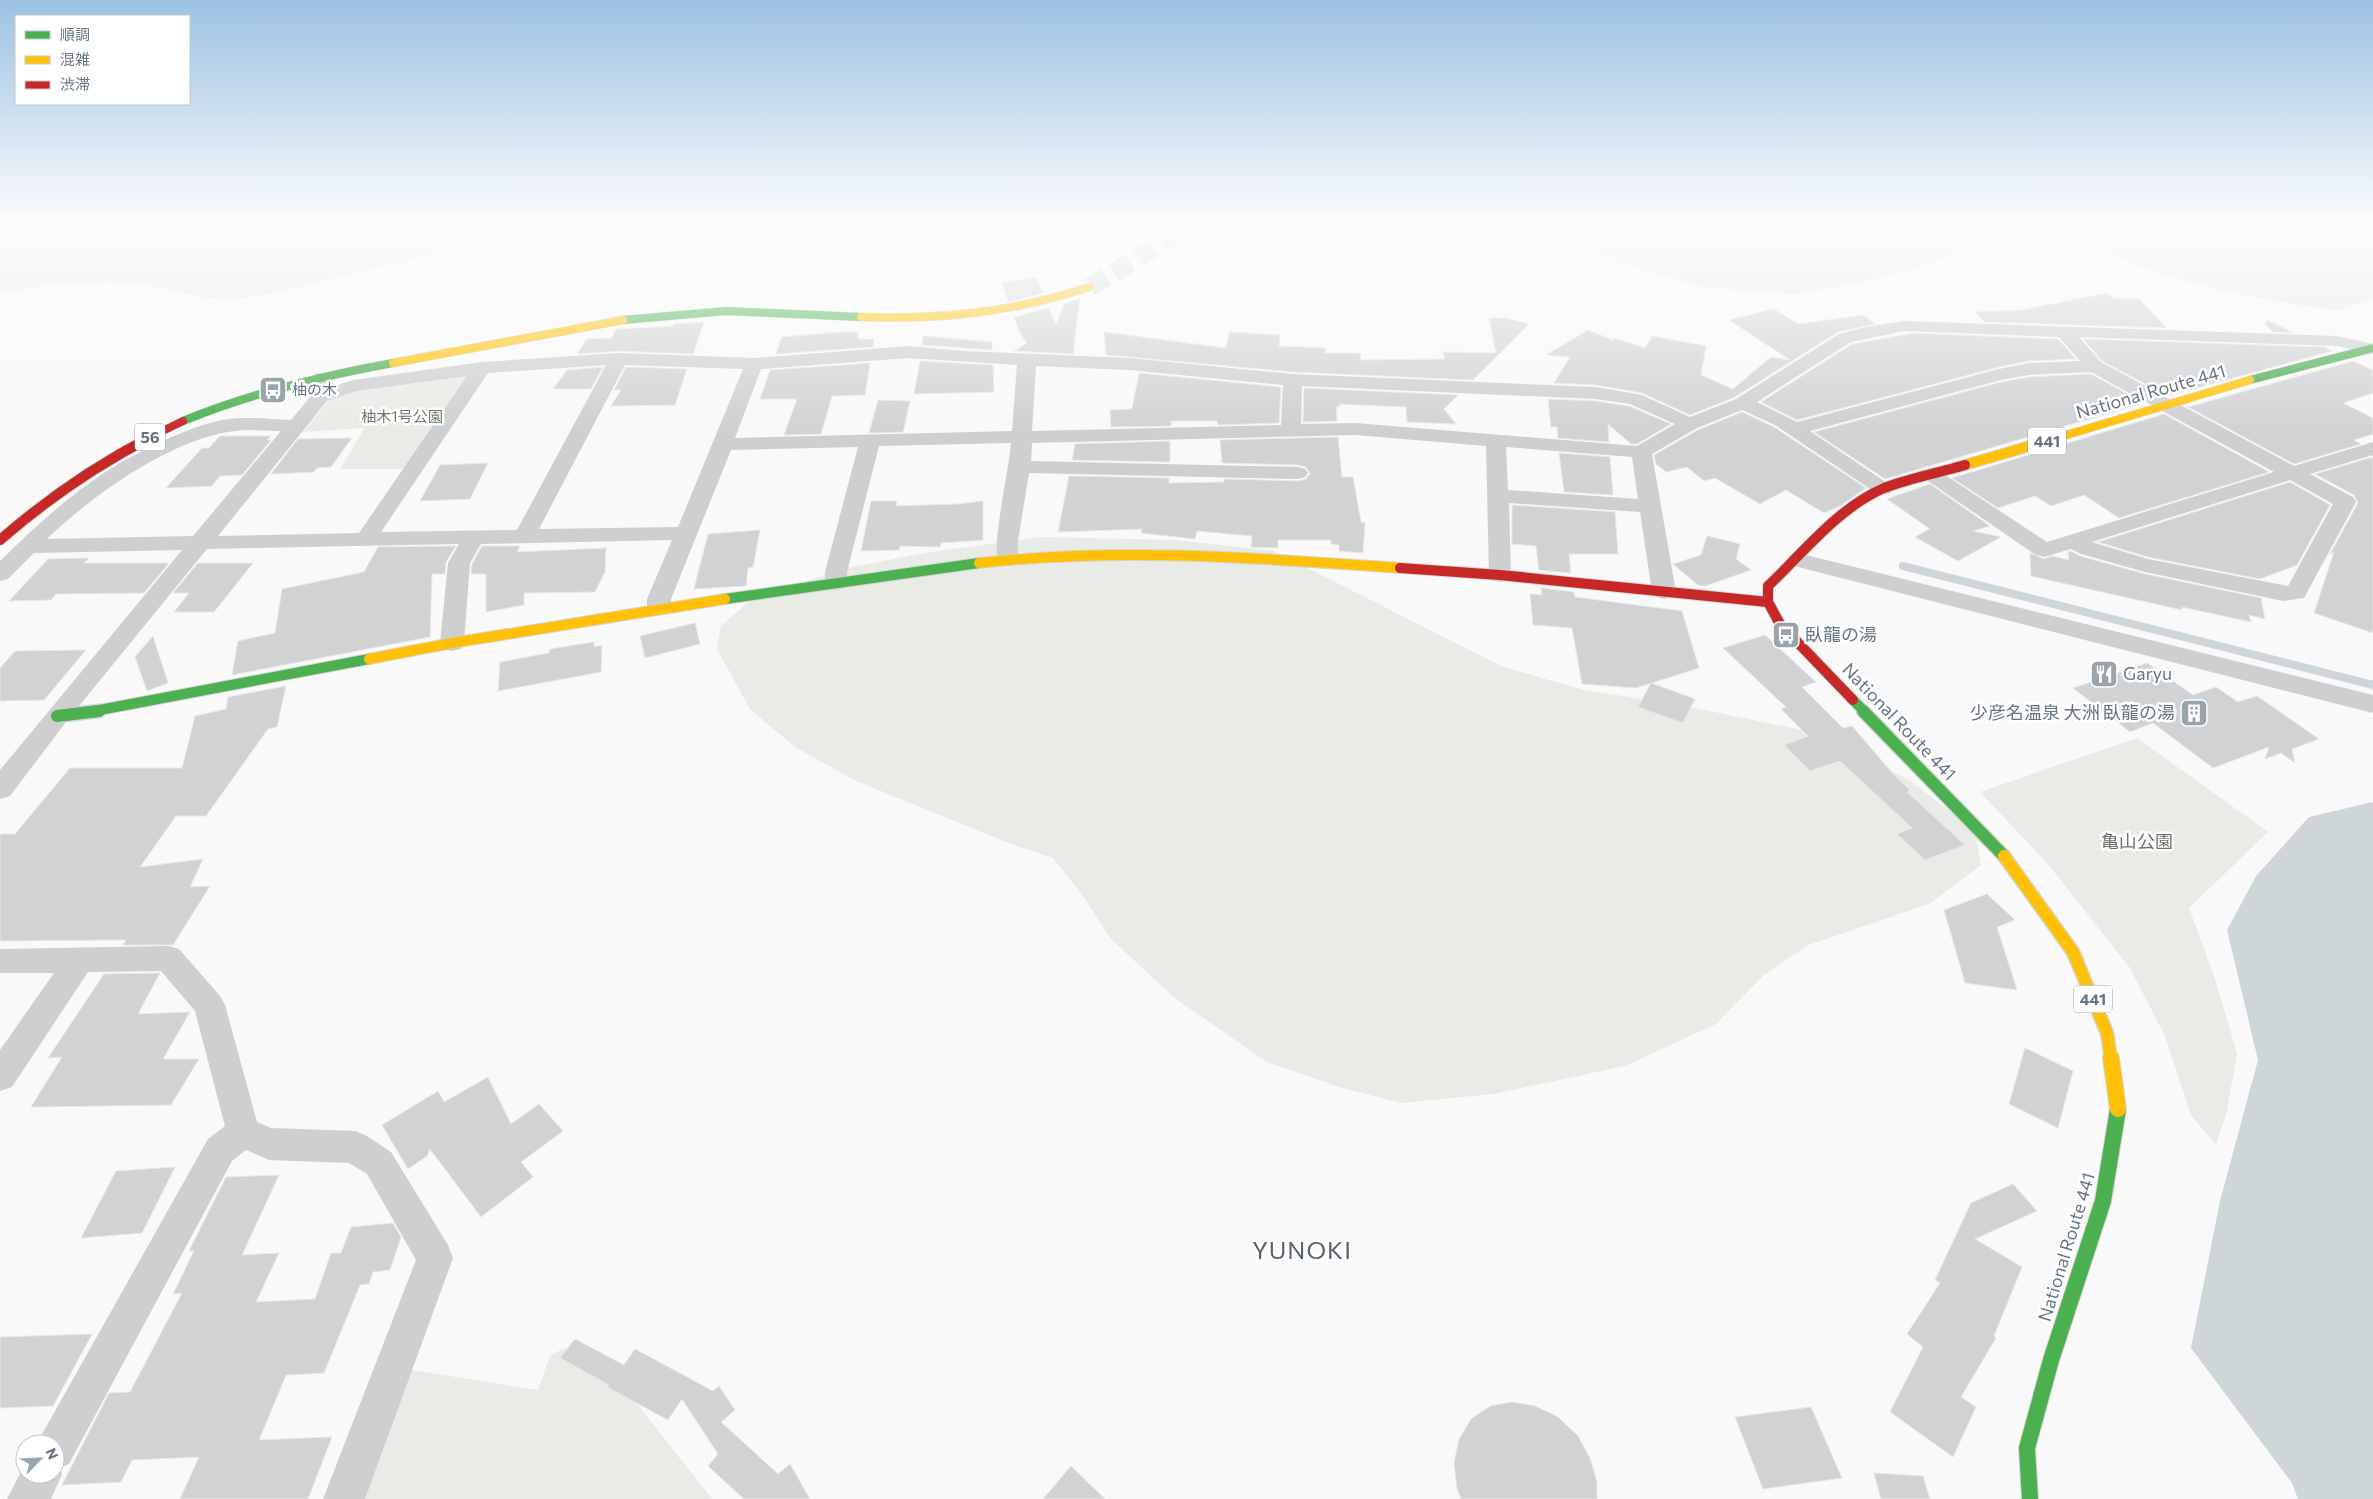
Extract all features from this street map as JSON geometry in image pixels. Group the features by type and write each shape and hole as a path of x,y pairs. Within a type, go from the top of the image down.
{"main road":[{"name":"56","path":"0,540 66,485 127,448 206,413 262,393 322,387 584,326 662,314 735,311 900,318 962,317 1013,310 1074,293"},
{"name":"National Route 441","path":"2030,1499 2027,1448 2051,1360 2104,1201 2119,1113 2107,1033 2073,952 2005,857 1780,624 1768,602 1768,586 1798,560 1850,509 1883,490 2167,405 2373,348"},
{"path":"57,716 112,709 452,643 659,608 1007,559 1081,553 1180,552 1500,575 1768,602"}],"street":[{"path":"723,444 1355,429 1642,452 1690,424 1743,403 1845,338 1866,332 1905,326 2337,341 2373,348"},
{"path":"2064,331 2094,366 2344,502 2296,593 2283,594 2145,565 2089,549 2073,541"},
{"path":"0,789 57,716 297,426 322,387 353,386 482,368 619,359 754,364 908,352 1129,364 1293,380 1596,393 1635,399 1690,424"},
{"path":"525,536 619,359"},
{"path":"1007,559 1007,541 1020,467 1020,437 1027,359"},
{"path":"659,608 659,599 754,364"},
{"path":"1794,429 1999,375 2029,369 2094,366"},
{"path":"366,539 482,368"},
{"path":"1291,431 1293,380"},
{"path":"1743,403 1782,421 1883,490"},
{"path":"0,574 76,501 109,479 152,455 195,435 223,426 297,426"},
{"path":"836,583 836,572 870,440"},
{"path":"1496,440 1500,575"},
{"path":"1932,475 2044,550 2373,448"},
{"path":"1642,452 1664,592"},
{"path":"1020,467 1298,473"},
{"path":"1499,496 1650,506"},
{"path":"29,546 687,533"},
{"path":"452,643 459,562 474,537"},
{"path":"1798,560 2373,704"},
{"path":"0,961 168,958 209,1006 243,1132"},
{"path":"0,1077 80,960"},
{"path":"64,1434 220,1150 243,1132"},
{"path":"243,1132 269,1144 355,1147 379,1162 435,1258 344,1499"},
{"path":"28,1499 36,1484"}],"green space":[{"path":"183,293 271,293 233,300 200,297"},
{"path":"2234,293 2373,293 2373,298 2337,311"},
{"name":"柚木1号公園","path":"482,368 413,469 340,469 365,428 303,432 332,397 353,386"},
{"path":"1041,537 1176,540 1274,551 1501,666 1580,689 1695,708 1817,733 1911,781 1975,831 1981,865 1929,904 1808,945 1764,975 1716,1024 1625,1066 1493,1094 1401,1103 1339,1087 1267,1062 1176,999 1110,938 1083,896 1053,858 1011,844 854,780 795,747 750,709 717,649 721,626 752,599 846,568 931,552"},
{"name":"亀山公園","path":"2137,738 2268,832 2189,908 2215,979 2237,1054 2226,1115 2216,1145 2191,1115 2165,1036 2130,968 2047,863 1980,792"},
{"path":"566,1348 634,1400 712,1499 344,1499 411,1370 538,1390 550,1355"}],"shaded area":[{"path":"2373,802 2373,1499 2298,1499 2292,1483 2191,1348 2220,1201 2258,1060 2227,930 2256,876 2309,817"}],"building":[{"path":"1006,293 1043,293 1009,302"},
{"path":"2106,293 2114,298 2139,299 2167,328 1985,322 1974,312 2022,310"},
{"path":"1080,298 1073,354 1014,351 1027,343 1019,331 1014,317 1049,308 1056,325 1064,304"},
{"path":"1774,309 1798,324 1863,315 1875,324 1838,332 1735,397 1690,415 1642,393 1596,385 1554,383 1570,357 1546,355 1588,330 1613,340 1615,338 1645,348 1652,336 1706,346 1701,375 1733,389 1771,357 1790,360 1729,320"},
{"path":"1489,318 1507,318 1529,324 1473,380 1293,372 1106,355 1104,332 1226,348 1229,332 1280,335 1279,346 1326,348 1325,353 1360,353 1361,360 1445,359 1443,352 1496,353"},
{"path":"2267,320 2294,333 2273,332 2265,324"},
{"path":"704,322 693,354 619,351 577,354 587,339 612,338 616,329 673,326 674,324"},
{"path":"858,332 858,339 874,339 873,347 776,354 782,337"},
{"path":"1914,333 2058,339 2076,359 2029,361 1999,367 1797,420 1761,402 1852,344"},
{"path":"923,336 992,342 992,350 922,345"},
{"path":"2083,339 2325,347 2332,351 2168,396 2102,361"},
{"path":"920,361 993,365 994,392 914,394"},
{"path":"2353,361 2373,370 2373,393 2343,403 2373,418 2373,434 2354,440 2361,444 2294,464 2188,407"},
{"path":"870,363 865,395 832,396 821,434 784,435 797,399 760,399 770,370"},
{"path":"603,367 591,389 553,389 567,370"},
{"path":"626,367 687,369 675,405 611,406 621,390 614,390"},
{"path":"1139,373 1281,387 1279,423 1218,425 1217,421 1171,421 1171,426 1111,427 1110,410 1132,409"},
{"path":"2091,374 2144,403 1885,479 1814,432 2001,382 2029,377"},
{"path":"1304,388 1458,395 1444,409 1456,424 1407,422 1406,407 1339,404 1340,407 1336,407 1337,421 1303,422"},
{"path":"1548,399 1596,401 1629,406 1671,424 1637,444 1631,444 1608,424 1609,442 1558,438 1557,427 1551,427"},
{"path":"878,400 910,401 903,432 869,433"},
{"path":"1742,412 1774,427 1866,488 1840,506 1824,513 1786,490 1760,504 1715,478 1704,481 1687,467 1666,472 1656,464 1654,455 1698,430"},
{"path":"2164,414 2269,472 2119,518 2084,495 2051,506 2035,496 1998,508 1952,478"},
{"path":"220,436 271,436 267,440 271,440 242,475 220,476 212,486 166,488 202,448 209,448"},
{"path":"1338,437 1342,477 1353,477 1361,522 1365,523 1363,553 1339,551 1339,545 1331,544 1331,540 1278,540 1278,548 1251,547 1252,536 1197,531 1195,539 1141,533 1142,529 1058,532 1069,476 1169,478 1169,483 1224,482 1224,479 1299,481 1306,479 1310,474 1306,467 1298,465 1222,463 1220,440"},
{"path":"352,438 331,467 317,468 314,472 271,474 298,439"},
{"path":"1170,441 1170,462 1072,460 1075,444"},
{"path":"1559,453 1610,457 1613,495 1564,492"},
{"path":"2373,457 2373,633 2314,613 2334,552 2330,554 2358,503 2354,495 2315,474"},
{"path":"488,463 470,499 420,501 440,465"},
{"path":"2290,482 2330,505 2297,565 2260,579 2148,557 2098,542"},
{"path":"1930,484 1990,526 1973,531 2001,537 1958,561 1915,537 1930,529 1887,499"},
{"path":"871,501 897,501 896,506 958,504 983,501 983,540 941,543 940,547 900,546 899,550 861,551"},
{"path":"1512,505 1615,512 1618,554 1569,554 1571,573 1539,570 1536,546 1512,544"},
{"path":"760,530 753,567 748,568 746,586 694,589 708,534"},
{"path":"1707,536 1740,544 1736,559 1751,570 1705,586 1698,585 1673,564 1701,555"},
{"path":"456,546 446,562 445,574 432,574 430,637 232,675 238,641 275,633 282,589 364,572 378,547"},
{"path":"482,546 520,546 517,552 606,548 605,572 595,592 524,593 524,605 486,612 486,574 471,574 472,564"},
{"path":"2071,551 2080,556 2145,574 2261,598 2265,619 2249,615 2251,622 2182,607 2182,610 2031,576 2030,553 2044,559 2052,556 2069,560 2068,552"},
{"path":"89,558 84,563 169,563 144,593 56,594 51,600 9,601 48,559"},
{"path":"198,563 253,563 214,612 174,612 189,593 173,593"},
{"path":"1541,588 1574,592 1575,597 1682,611 1699,668 1636,688 1582,684 1572,628 1533,625 1530,594 1542,595"},
{"path":"695,623 700,644 645,658 640,636"},
{"path":"1765,635 1816,682 1802,687 1843,728 1852,726 1895,776 1910,790 1907,792 1965,845 1925,860 1897,834 1912,828 1840,761 1810,771 1784,745 1808,736 1781,709 1786,707 1723,648"},
{"path":"153,636 168,683 147,691 135,657"},
{"path":"594,642 594,647 602,645 601,672 498,691 500,662 549,653 550,649"},
{"path":"86,650 44,700 0,701 0,668 15,651"},
{"name":"少彦名温泉 大洲 臥龍の湯","path":"2147,663 2193,695 2216,687 2238,702 2257,696 2319,739 2292,749 2295,763 2281,753 2265,759 2269,747 2213,768 2153,723 2130,732 2073,688"},
{"path":"1651,683 1695,699 1683,723 1638,707"},
{"path":"286,686 277,727 268,729 206,816 176,816 140,867 203,859 190,887 210,886 173,945 123,945 126,940 0,941 0,834 15,834 70,768 182,768 195,716 226,709 228,697"},
{"path":"1987,894 2015,920 1997,927 2017,990 1965,983 1944,910"},
{"path":"160,973 138,1014 190,1012 163,1059 199,1059 171,1105 31,1107 62,1057 48,1058 104,974"},
{"path":"2025,1048 2073,1071 2058,1128 2009,1104"},
{"path":"488,1077 511,1124 539,1104 563,1131 521,1162 533,1177 481,1217 430,1149 427,1156 408,1169 382,1125 438,1091 444,1102"},
{"path":"175,1167 142,1233 81,1238 116,1171"},
{"path":"279,1175 242,1255 279,1253 256,1302 315,1299 331,1253 341,1253 351,1227 393,1223 401,1237 390,1270 373,1272 369,1284 360,1285 324,1373 286,1375 259,1440 332,1437 308,1499 180,1499 199,1457 132,1460 121,1482 62,1485 65,1484 65,1479 109,1393 130,1392 182,1293 173,1294 194,1251 189,1251 226,1177"},
{"path":"2013,1184 2037,1211 1975,1239 2022,1267 1994,1336 1996,1338 1961,1397 1976,1407 1953,1457 1890,1412 1923,1347 1907,1334 1940,1283 1935,1280 1971,1203"},
{"path":"92,1334 53,1406 0,1408 0,1337"},
{"path":"575,1339 624,1365 635,1349 713,1391 719,1386 735,1410 721,1422 778,1474 790,1464 810,1499 744,1499 708,1466 718,1454 682,1399 668,1420 607,1387 609,1385 560,1358"},
{"path":"1512,1402 1535,1406 1558,1417 1578,1436 1590,1458 1597,1482 1597,1499 1461,1499 1457,1489 1454,1463 1459,1439 1471,1419 1490,1406"},
{"path":"1811,1407 1842,1478 1763,1489 1735,1417"},
{"path":"1071,1466 1105,1499 1043,1499"},
{"path":"1874,1473 1923,1476 1930,1499 1881,1499"}],"waterway":[{"path":"1903,566 2373,685"}],"traffic: fast":[{"path":"623,320 726,311 861,317"},
{"path":"2250,380 2373,348"},
{"path":"183,421 260,393 339,373 393,363"},
{"path":"725,599 979,563"},
{"path":"57,716 112,709 369,659"},
{"path":"1853,700 2004,856"},
{"path":"2030,1499 2027,1448 2051,1360 2103,1201 2118,1109"}],"traffic: slow":[{"path":"861,317 921,318 977,314 1032,304 1071,293"},
{"path":"393,363 623,320"},
{"path":"1965,465 2250,380"},
{"path":"979,563 1032,557 1137,553 1242,557 1400,568"},
{"path":"369,659 452,643 725,599"},
{"path":"2004,856 2073,952 2107,1033 2118,1109"}],"traffic: jam":[{"path":"0,540 42,505 87,473 133,446 183,421"},
{"path":"1853,700 1780,624 1768,602 1768,586 1837,519 1867,497 1903,482 1965,465"},
{"path":"1400,568 1500,575 1768,602"}],"place":[{"name":"柚の木","path":"273,390"},
{"name":"臥龍の湯","path":"1786,635"},
{"name":"Garyu","path":"2104,674"},
{"name":"少彦名温泉 大洲 臥龍の湯","path":"2194,713"}],"district":[{"name":"YUNOKI","path":"1302,1251"}]}
